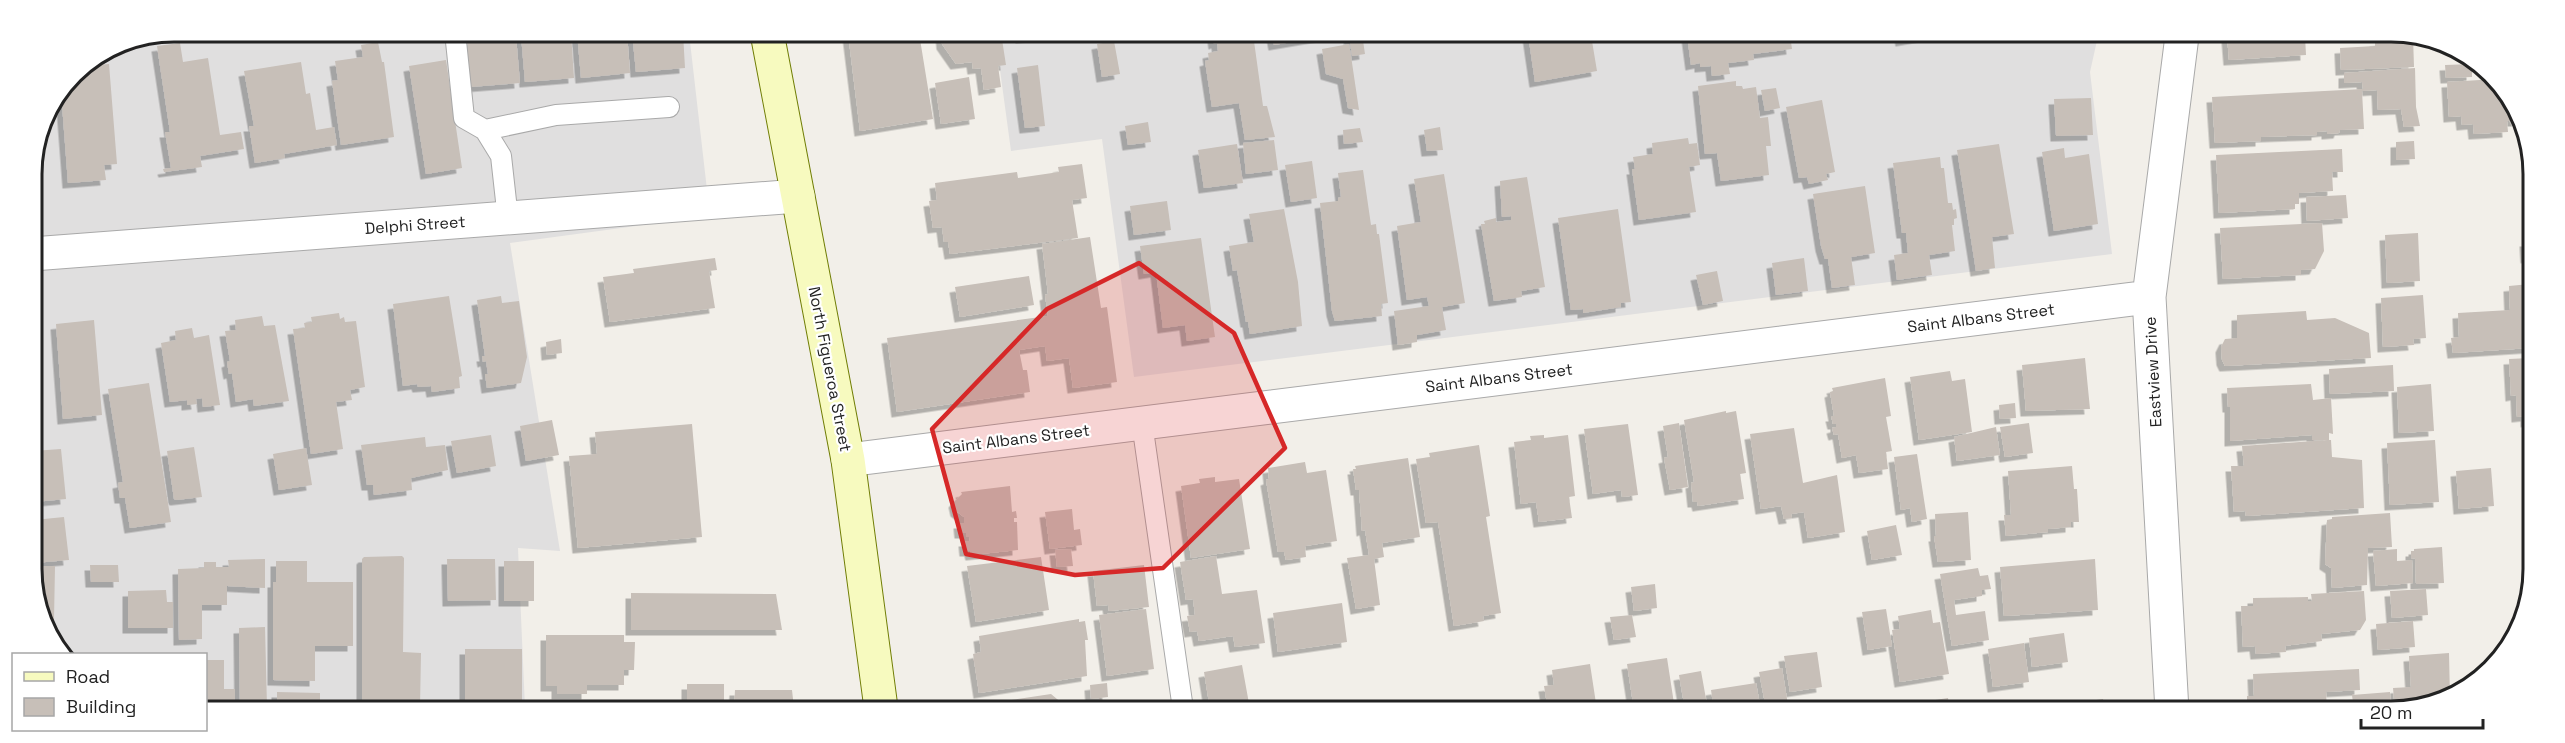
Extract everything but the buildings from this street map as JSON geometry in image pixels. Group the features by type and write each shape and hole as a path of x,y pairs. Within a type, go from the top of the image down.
{"main road":[{"name":"North Figueroa Street","path":"769,42 848,460 880,701"}],"street":[{"name":"Eastview Drive","path":"2171,701 2149,297 2181,42"},
{"name":"Delphi Street","path":"42,253 798,196"},
{"name":"Saint Albans Street","path":"848,460 2149,297"}],"lane":[{"path":"456,42 464,118 485,130 501,156 508,219"},
{"path":"485,130 556,115 669,107"},
{"path":"1142,423 1182,701"}],"highlighted area":[{"path":"1139,263 1234,333 1285,448 1163,568 1075,575 966,554 932,429 1047,309"}],"shaded area":[{"path":"165,42 690,42 710,216 510,243 560,551 518,548 525,701 207,701 207,653 73,653 64,642 49,612 42,578 42,165 46,140 56,116 69,94 87,75 123,52 140,46"},
{"path":"996,42 2097,42 2090,72 2112,254 1134,377 1102,139 1011,151"}]}
